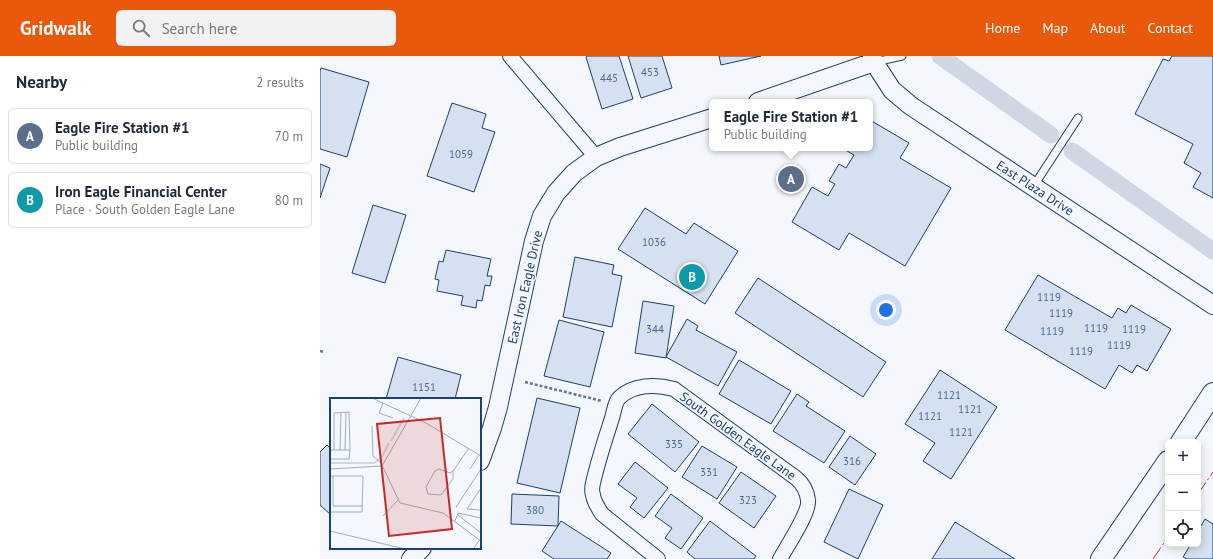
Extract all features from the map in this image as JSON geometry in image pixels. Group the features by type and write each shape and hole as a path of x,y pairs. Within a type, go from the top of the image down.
{"main road":[{"path":"1183,439 1213,393"},
{"path":"1100,559 1165,465"}],"street":[{"path":"510,56 596,157"},
{"path":"766,99 873,59"},
{"name":"East Plaza Drive","path":"873,59 892,90 911,106 1213,305"},
{"name":"East Iron Eagle Drive","path":"481,458 498,407 534,241 542,216 556,192 574,173 596,157 620,147 709,119"},
{"name":"South Golden Eagle Lane","path":"658,559 602,514 596,505 593,495 593,485 598,461 617,400 626,392 635,388 649,386 663,386 674,390 796,478 802,484 808,500 807,511 780,559"},
{"path":"412,559 421,549"}],"lane":[{"path":"873,59 902,56"},
{"path":"1033,187 1078,118"}],"path":[{"path":"320,351 324,352"},
{"path":"525,382 616,404"}],"building":[{"path":"619,56 633,99 602,109 586,57"},
{"path":"628,56 662,56 672,88 641,98"},
{"path":"719,56 761,56 721,65"},
{"path":"1172,56 1213,56 1213,198 1193,187 1201,173 1184,163 1193,144 1135,114 1163,59 1169,61"},
{"path":"321,68 369,82 347,157 320,149"},
{"path":"452,103 486,114 482,128 495,132 474,192 427,176"},
{"path":"873,122 909,143 900,158 951,188 905,266 849,233 839,250 792,222 812,187 828,196 835,184 829,181 839,164 846,168 854,155 847,151 873,151"},
{"path":"320,164 330,168 320,198"},
{"path":"373,205 406,215 385,283 352,273"},
{"path":"645,208 686,234 694,223 738,251 705,304 618,249"},
{"path":"446,250 491,259 487,276 492,276 490,286 485,285 482,301 477,300 476,308 461,305 463,296 437,291 439,280 435,279 439,261 443,262"},
{"path":"575,257 614,265 612,274 622,276 612,327 563,317"},
{"path":"1038,275 1112,318 1118,308 1126,313 1131,305 1171,329 1147,371 1137,365 1132,373 1119,365 1105,389 1005,330"},
{"path":"758,278 886,362 863,397 735,313"},
{"path":"643,301 674,306 666,358 635,353"},
{"path":"687,319 698,326 696,330 737,352 718,386 666,357"},
{"path":"559,320 604,332 590,387 544,376"},
{"path":"398,357 461,375 455,398 386,398"},
{"path":"739,360 791,391 771,424 719,394"},
{"path":"940,370 997,407 951,479 923,461 935,443 905,424"},
{"path":"797,394 809,402 806,406 845,431 824,463 773,431"},
{"path":"537,398 580,408 560,493 517,483"},
{"path":"652,404 699,442 675,472 628,434"},
{"path":"850,436 876,454 855,485 829,467"},
{"path":"327,445 330,448 330,514 320,505 320,452"},
{"path":"702,446 737,467 717,499 682,477"},
{"path":"635,462 668,488 644,518 630,507 637,498 618,484"},
{"path":"741,472 776,496 754,528 719,503"},
{"path":"849,489 883,505 858,559 824,542"},
{"path":"512,494 559,496 558,526 511,524"},
{"path":"671,494 703,518 681,549 665,538 672,528 655,516"},
{"path":"1205,519 1213,524 1213,559 1187,559 1183,557 1189,547 1201,547 1201,526"},
{"path":"561,521 611,553 607,559 554,559 542,551"},
{"path":"710,521 756,556 754,559 695,559 687,552"},
{"path":"955,522 1015,559 932,559"}],"waterway":[{"path":"940,56 1051,135"},
{"path":"1072,151 1213,251"}],"power":[{"path":"1201,490 1213,472"},
{"path":"1153,559 1165,541"}],"place":[{"name":"Eagle Fire Station #1","path":"791,179"},
{"name":"Iron Eagle Financial Center","path":"692,277"}]}
